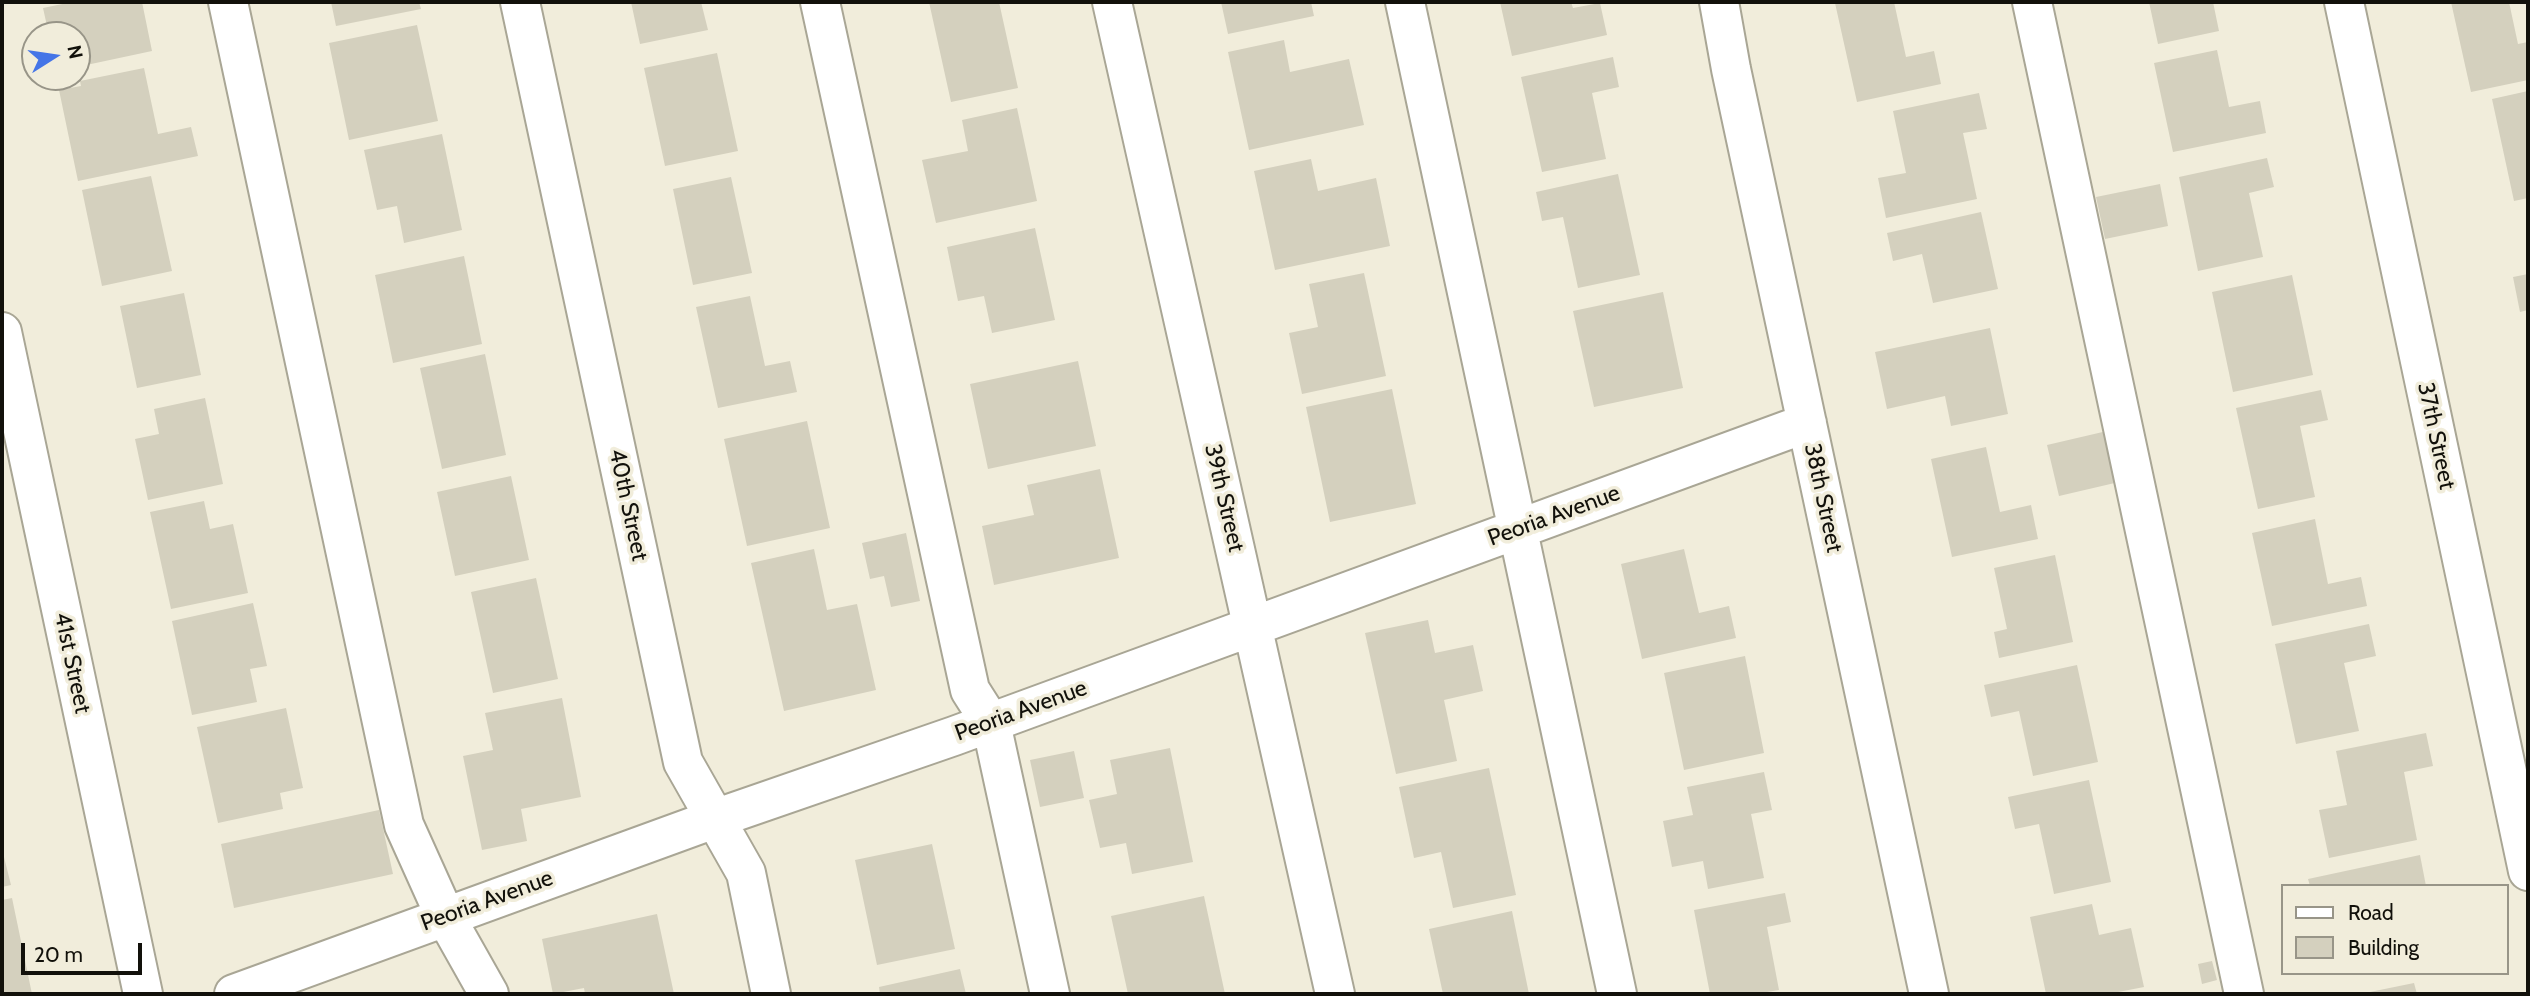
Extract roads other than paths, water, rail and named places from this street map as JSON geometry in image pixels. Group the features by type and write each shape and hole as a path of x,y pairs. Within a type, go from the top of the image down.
{"street":[{"path":"228,2 404,825 445,916 489,994"},
{"name":"40th Street","path":"520,2 683,762 746,873 771,994"},
{"path":"820,2 970,690 991,723 1050,994"},
{"name":"39th Street","path":"1112,2 1335,994"},
{"path":"1405,2 1618,994"},
{"name":"38th Street","path":"1719,2 1928,994"},
{"path":"2032,2 2244,994"},
{"name":"37th Street","path":"2344,2 2528,871"},
{"name":"41st Street","path":"2,332 143,994"},
{"name":"Peoria Avenue","path":"234,994 716,818 991,723 1807,423"}]}
